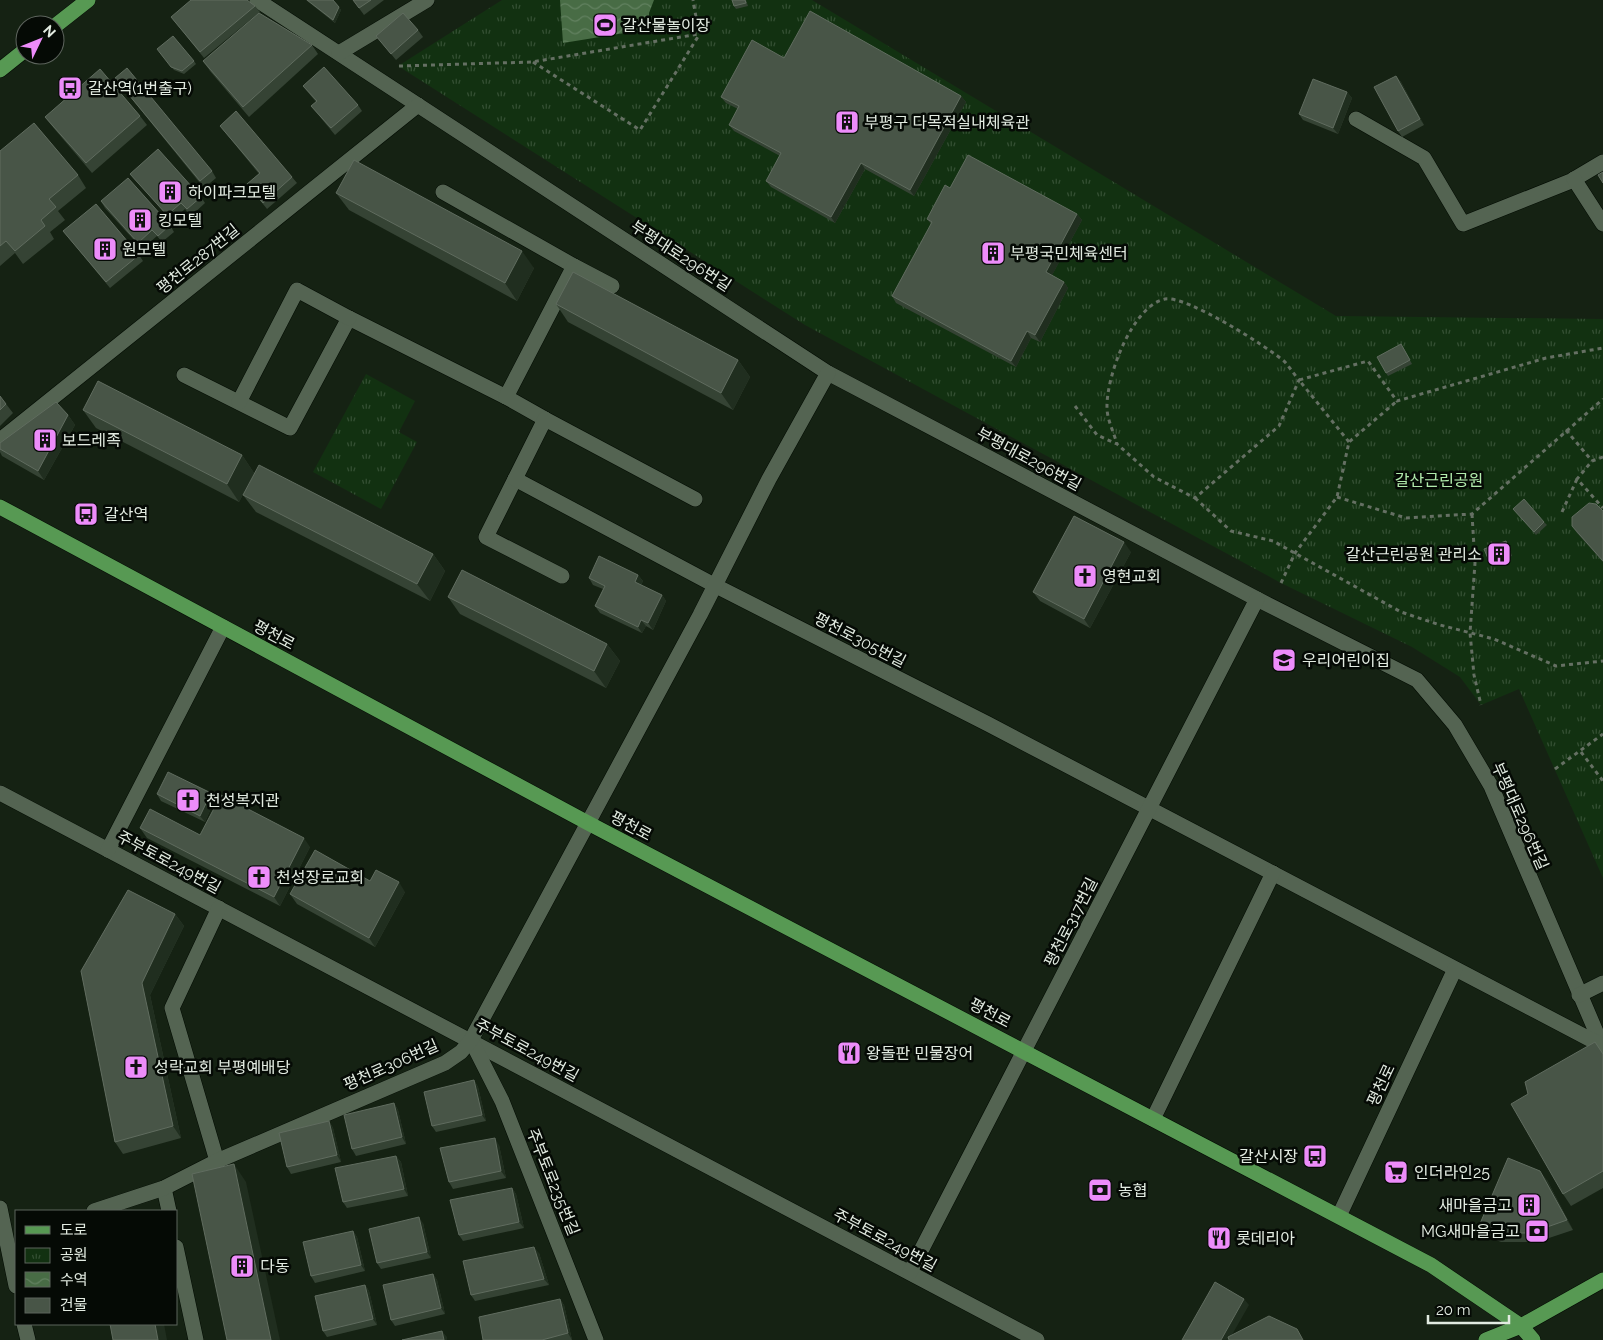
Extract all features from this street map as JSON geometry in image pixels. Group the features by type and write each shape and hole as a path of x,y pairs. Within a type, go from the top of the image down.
{"main road":[{"path":"65,18 88,0"},
{"path":"0,70 15,58"},
{"name":"평천로","path":"0,507 588,824 1431,1265 1521,1326 1532,1340"},
{"path":"1486,1340 1521,1326 1603,1280"}],"street":[{"name":"부평대로296번길","path":"257,0 828,373 1257,600 1417,680 1455,725 1491,786 1602,1047"},
{"path":"339,53 427,0"},
{"name":"평천로287번길","path":"0,440 418,105"},
{"path":"1356,120 1424,158 1463,224 1574,179 1603,162"},
{"path":"1574,179 1603,224"},
{"path":"443,192 612,286"},
{"path":"506,397 574,266"},
{"path":"239,402 297,290 506,397 545,420 695,499"},
{"path":"184,375 290,428 349,318"},
{"path":"588,824 716,586 769,479 828,373"},
{"path":"545,420 486,537 562,576"},
{"name":"평천로305번길","path":"515,479 716,586 988,724 1149,809"},
{"name":"평천로317번길","path":"1024,1051 1257,600"},
{"path":"108,850 223,627"},
{"name":"주부토로249번길","path":"0,793 1038,1340"},
{"path":"1149,809 1272,873 1153,1119"},
{"name":"평천로306번길","path":"97,1210 164,1188 217,1161 445,1063 461,1052 471,1040 588,824"},
{"name":"부평대로296번길","path":"1272,873 1602,1047"},
{"path":"217,1161 172,1008 219,908"},
{"name":"평천로","path":"1338,1216 1456,969"},
{"path":"1579,995 1603,983"},
{"name":"주부토로235번길","path":"471,1040 502,1101 596,1340"},
{"path":"910,1272 1024,1051"},
{"path":"164,1188 169,1210"},
{"path":"0,1208 15,1280"},
{"path":"178,1256 196,1340"},
{"path":"24,1325 28,1340"}],"path":[{"path":"532,62 640,130 699,34 693,0"},
{"path":"398,66 532,62 699,34"},
{"path":"1117,444 1106,408 1113,372 1129,333 1146,310 1166,299 1188,303 1261,344 1284,362 1349,442"},
{"path":"1282,583 1295,553 1337,497 1349,442 1397,401 1537,360 1603,348"},
{"path":"1299,380 1368,362 1397,401"},
{"path":"1195,498 1279,426 1299,380"},
{"path":"1337,497 1406,518 1472,514 1603,399"},
{"path":"1075,406 1097,435 1117,444 1154,477 1195,498 1231,531 1273,541 1401,612 1494,639 1556,666 1603,661"},
{"path":"1566,430 1592,461"},
{"path":"1562,512 1576,479 1592,461 1603,458"},
{"path":"1576,479 1603,508"},
{"path":"1472,514 1475,563 1470,633 1474,675 1481,704"},
{"path":"1555,769 1581,752 1603,734"},
{"path":"1581,752 1603,781"}],"green space":[{"name":"갈산근린공원","path":"502,0 812,0 1336,316 1603,319 1603,878 1519,689 1481,705 1460,677 1412,647 1281,583 805,325 398,66"},
{"path":"366,374 415,401 399,432 417,442 381,509 313,472"}],"water":[{"name":"갈산물놀이장","path":"560,0 654,0 649,13 649,29 563,43"}],"building":[{"path":"191,0 247,0 255,6 200,52 171,17"},
{"path":"307,0 333,0 339,7 333,20"},
{"path":"353,0 371,0 359,8"},
{"path":"732,0 745,0 746,3 734,6"},
{"name":"부평구 다목적실내체육관","path":"810,11 961,96 910,190 861,163 831,217 766,181 781,153 729,125 739,106 721,97 752,40 784,58"},
{"path":"259,13 312,45 243,107 203,61"},
{"path":"403,13 418,30 391,54 376,36"},
{"path":"173,36 194,61 182,71 171,67 157,49"},
{"path":"324,67 358,105 331,128 311,106 317,101 303,86"},
{"path":"127,68 212,171 200,181 115,78"},
{"path":"100,69 140,116 86,163 45,117"},
{"path":"1396,76 1420,119 1398,131 1374,87"},
{"path":"1313,79 1347,92 1333,128 1299,114"},
{"path":"236,111 292,177 263,203 247,184 260,173 220,126"},
{"path":"34,123 78,175 49,199 56,207 41,220 45,226 15,251 6,241 0,246 0,151"},
{"name":"하이파크모텔","path":"158,149 201,197 187,209 181,203 167,215 130,174"},
{"name":"부평국민체육센터","path":"968,155 1077,214 1046,272 1064,282 1035,335 1027,331 1011,361 892,296 932,222 927,219 945,185 950,188"},
{"path":"354,160 522,251 505,283 336,193"},
{"path":"1603,172 1603,183 1598,175"},
{"name":"킹모텔","path":"128,178 170,225 158,236 152,230 138,243 101,201"},
{"name":"원모텔","path":"96,204 139,255 106,282 63,231"},
{"path":"573,272 738,360 721,393 556,304"},
{"path":"1401,344 1410,360 1386,373 1377,357"},
{"path":"98,381 242,455 227,484 83,410"},
{"path":"0,396 6,404 0,410"},
{"name":"보드레족","path":"56,402 68,415 38,471 0,449 0,443"},
{"path":"259,465 433,554 417,584 243,495"},
{"path":"1524,499 1544,522 1534,532 1513,509"},
{"path":"1589,503 1596,504 1603,511 1603,561 1572,526 1572,517"},
{"name":"영현교회","path":"1074,516 1124,542 1084,619 1033,592"},
{"name":"갈산근린공원 관리소","path":"1506,541 1510,552 1489,561 1484,549"},
{"path":"599,556 638,575 635,582 662,595 648,623 641,620 638,627 595,606 605,586 589,578"},
{"path":"462,570 607,644 594,671 448,597"},
{"name":"천성복지관","path":"168,772 211,793 200,816 157,794"},
{"name":"천성장로교회","path":"221,795 304,838 274,897 140,828 150,809 200,835"},
{"path":"315,850 370,881 376,870 399,882 369,938 290,894"},
{"name":"성락교회 부평예배당","path":"128,890 175,914 142,983 173,1126 115,1142 81,971"},
{"path":"1595,1042 1603,1054 1603,1171 1563,1194 1511,1104 1528,1094 1525,1082"},
{"path":"474,1080 482,1115 432,1126 424,1092"},
{"path":"394,1103 402,1137 352,1149 344,1115"},
{"path":"329,1121 337,1155 287,1167 279,1133"},
{"path":"495,1138 501,1171 449,1182 440,1148"},
{"path":"396,1156 404,1189 343,1202 335,1168"},
{"name":"새마을금고","path":"1508,1158 1540,1171 1567,1220 1530,1233 1494,1233 1479,1226"},
{"name":"다동","path":"234,1164 271,1340 227,1340 192,1174"},
{"path":"512,1188 519,1222 459,1235 450,1200"},
{"path":"419,1217 427,1252 377,1263 369,1229"},
{"path":"353,1231 361,1265 311,1276 303,1242"},
{"path":"534,1247 544,1279 471,1295 463,1261"},
{"path":"433,1274 441,1308 391,1320 383,1285"},
{"path":"1215,1282 1244,1299 1221,1340 1182,1340"},
{"path":"365,1285 373,1319 323,1331 315,1296"},
{"path":"560,1299 568,1333 542,1340 483,1340 479,1317"},
{"path":"1269,1316 1297,1329 1303,1340 1229,1340 1228,1337"},
{"path":"110,1325 155,1325 158,1340 113,1340"},
{"path":"442,1331 444,1340 402,1340"}],"place":[{"name":"갈산물놀이장","path":"605,25"},
{"name":"갈산역(1번출구)","path":"70,88"},
{"name":"부평구 다목적실내체육관","path":"847,122"},
{"name":"하이파크모텔","path":"170,192"},
{"name":"킹모텔","path":"140,220"},
{"name":"원모텔","path":"105,249"},
{"name":"부평국민체육센터","path":"993,253"},
{"name":"보드레족","path":"45,440"},
{"name":"갈산역","path":"86,514"},
{"name":"갈산근린공원 관리소","path":"1499,554"},
{"name":"영현교회","path":"1085,576"},
{"name":"우리어린이집","path":"1284,660"},
{"name":"천성복지관","path":"188,800"},
{"name":"천성장로교회","path":"259,877"},
{"name":"왕돌판 민물장어","path":"849,1053"},
{"name":"성락교회 부평예배당","path":"136,1067"},
{"name":"갈산시장","path":"1315,1156"},
{"name":"인더라인25","path":"1396,1172"},
{"name":"농협","path":"1100,1190"},
{"name":"새마을금고","path":"1529,1205"},
{"name":"MG새마을금고","path":"1537,1231"},
{"name":"롯데리아","path":"1219,1238"},
{"name":"다동","path":"242,1266"}]}
